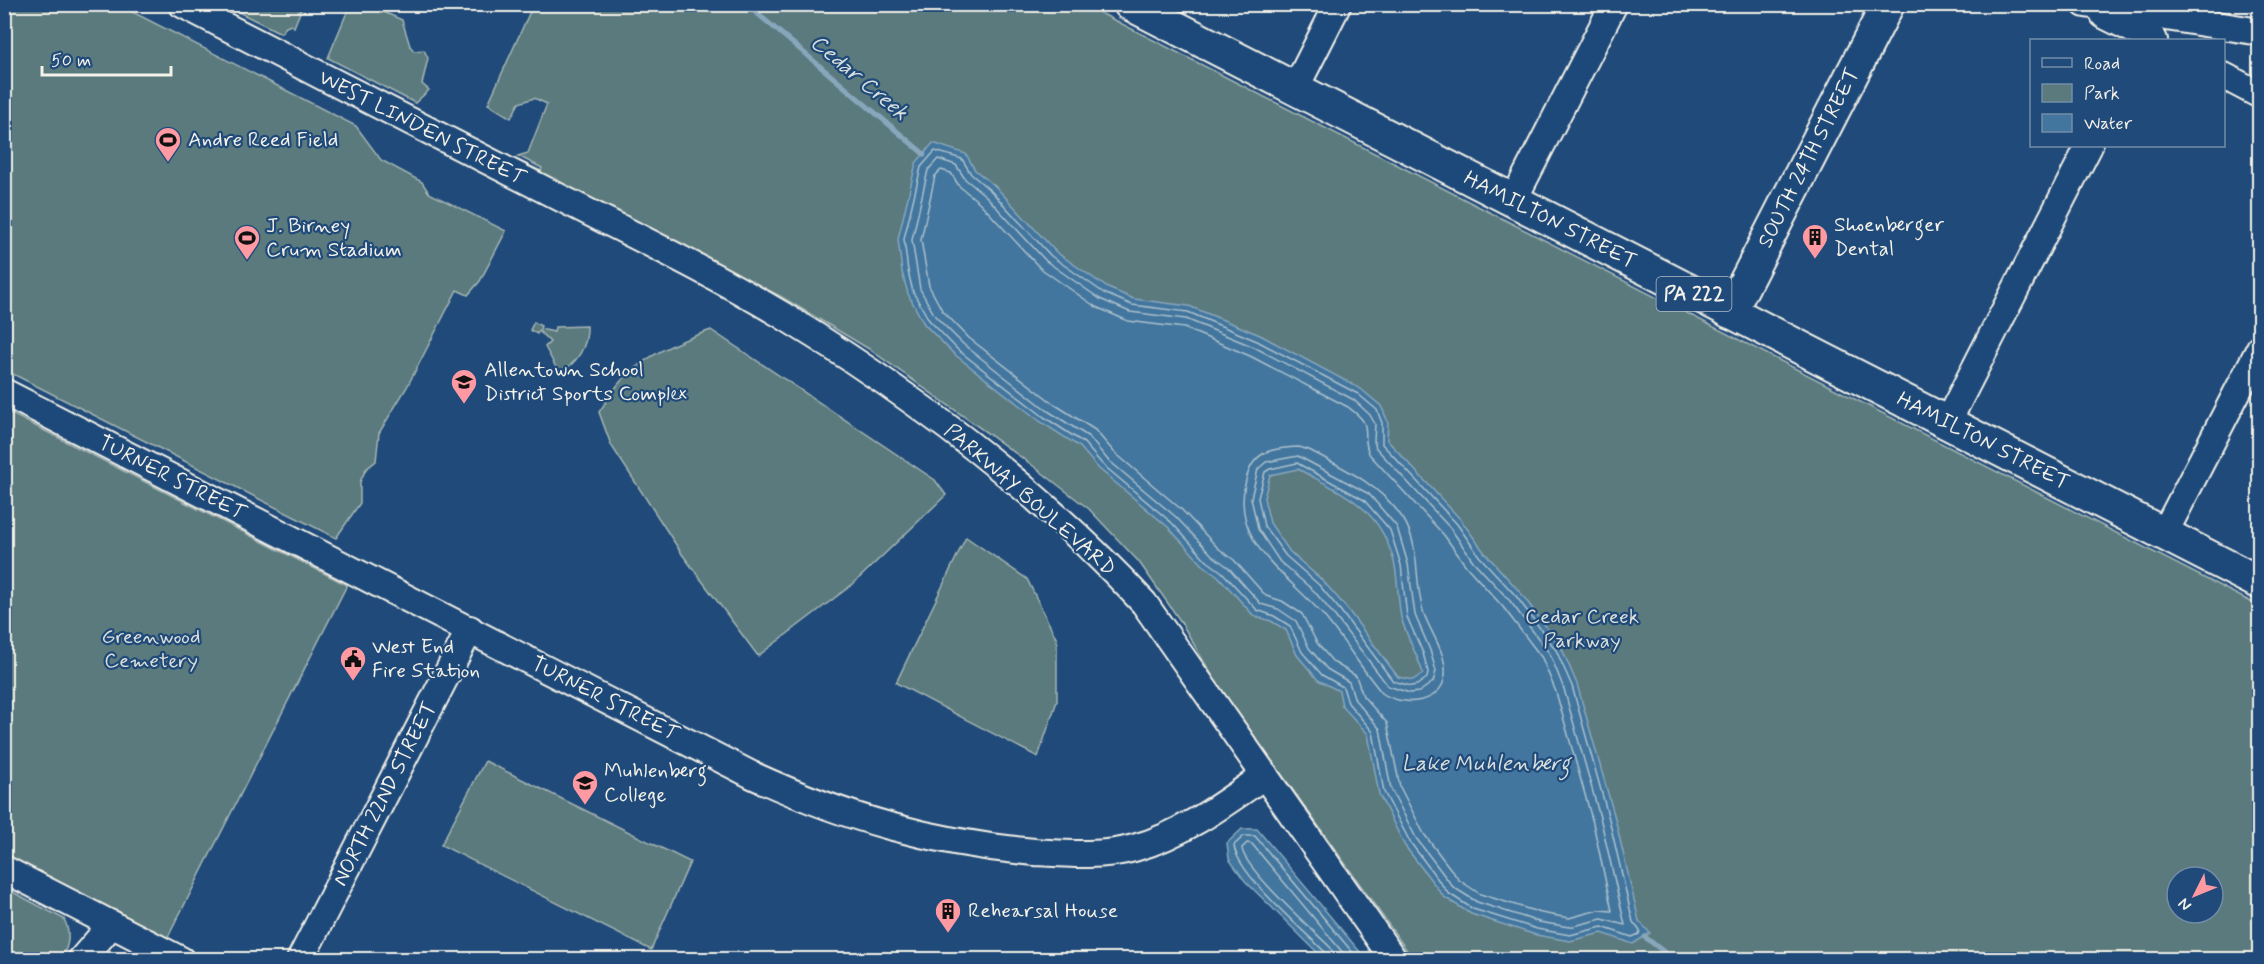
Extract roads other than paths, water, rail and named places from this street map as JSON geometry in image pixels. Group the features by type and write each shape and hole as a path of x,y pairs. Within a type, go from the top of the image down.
{"main road":[{"name":"HAMILTON STREET","path":"1130,4 2259,583"},
{"name":"SOUTH 24TH STREET","path":"1730,312 1888,4"}],"street":[{"name":"WEST LINDEN STREET","path":"182,4 663,251"},
{"path":"1295,89 1338,4"},
{"path":"1513,201 1614,4"},
{"path":"2084,4 2151,27 2259,32"},
{"path":"2225,77 2259,95"},
{"path":"1947,423 2088,147"},
{"name":"PARKWAY BOULEVARD","path":"663,251 781,314 950,430 1052,513 1112,568 1144,603 1394,960"},
{"path":"2164,534 2259,348"},
{"name":"TURNER STREET","path":"4,392 752,775 858,818 949,841 1001,849 1099,854 1132,849 1170,836 1264,775"},
{"name":"NORTH 22ND STREET","path":"300,960 470,630"},
{"path":"4,869 181,960"},
{"path":"81,960 112,924"}],"water":[{"name":"Lake Muhlenberg","path":"933,143 966,154 975,170 995,186 1056,252 1108,288 1134,299 1189,306 1260,335 1361,389 1381,406 1388,422 1387,440 1461,520 1484,552 1520,592 1561,647 1577,684 1615,818 1639,921 1650,933 1633,944 1602,933 1570,941 1536,935 1471,914 1444,897 1405,846 1379,794 1368,734 1342,706 1339,691 1318,680 1297,655 1286,630 1271,621 1254,616 1218,576 1203,565 1168,527 1098,468 1080,447 1041,422 954,354 924,324 908,294 902,272 898,239 916,163","holes":["1298,469 1360,506 1381,530 1395,566 1401,617 1423,673 1413,680 1398,677 1345,606 1323,581 1290,552 1270,523 1264,498 1270,475"]},
{"path":"1242,829 1257,829 1366,959 1324,959 1245,881 1229,859 1227,843"}],"waterway":[{"name":"Cedar Creek","path":"746,4 924,154"},
{"name":"Cedar Creek","path":"1645,937 1674,960"}],"place":[{"name":"Andre Reed Field","path":"168,163"},
{"name":"Shoenberger Dental","path":"1815,260"},
{"name":"J. Birney Crum Stadium","path":"247,261"},
{"name":"Allentown School District Sports Complex","path":"464,405"},
{"name":"West End Fire Station","path":"353,682"},
{"name":"Muhlenberg College","path":"585,806"},
{"name":"Rehearsal House","path":"948,934"}],"park label":[{"name":"Cedar Creek Parkway","path":"1582,629"},
{"name":"Greenwood Cemetery","path":"151,649"}]}
